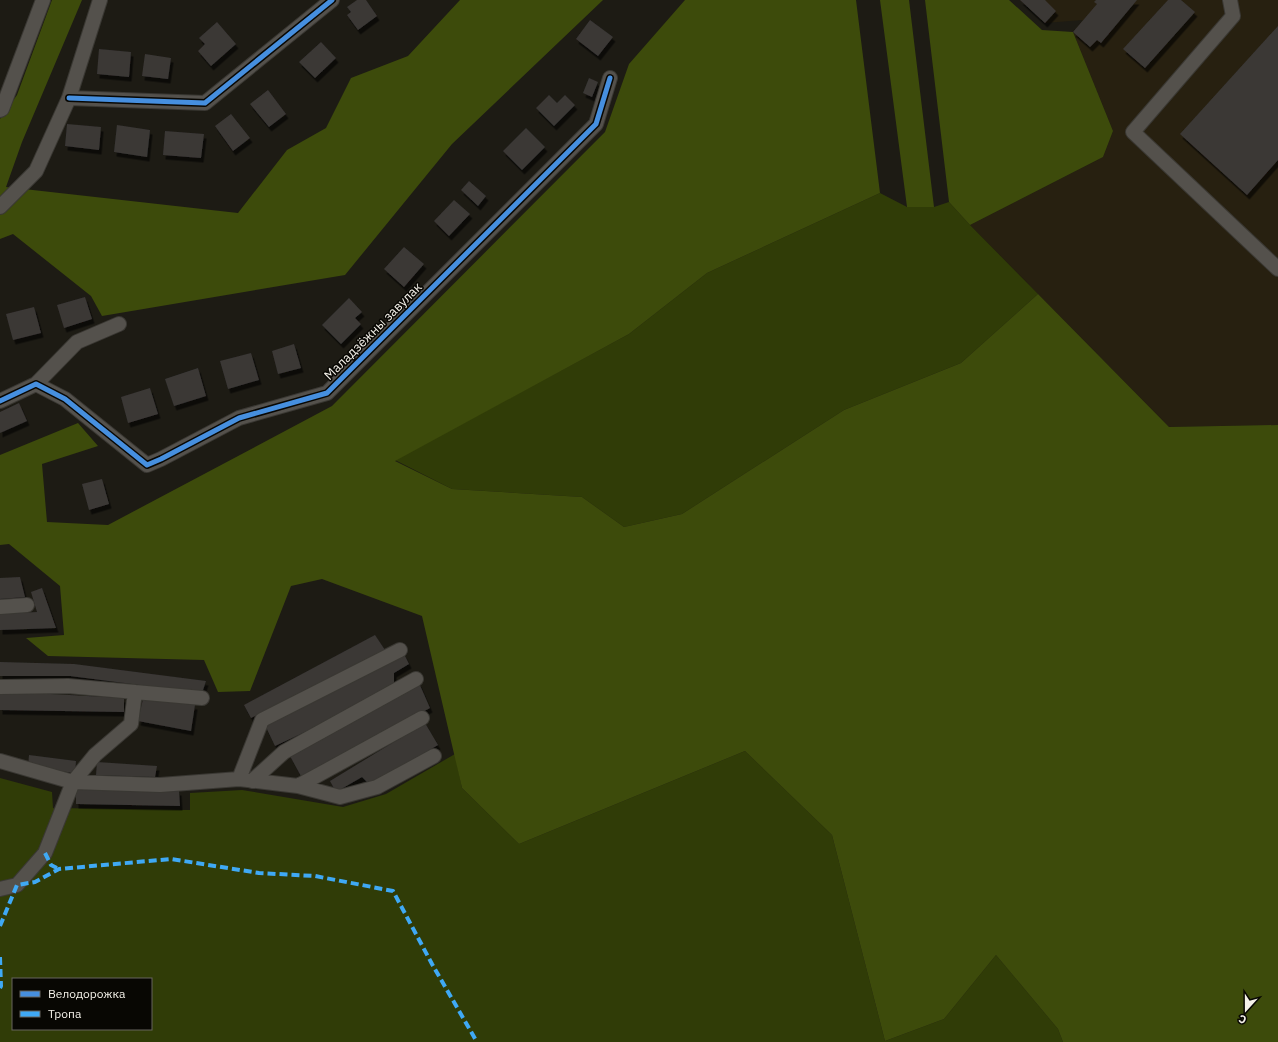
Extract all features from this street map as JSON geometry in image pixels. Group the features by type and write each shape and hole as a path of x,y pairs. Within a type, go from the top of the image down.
{"street":[{"path":"0,110 2,109 43,0"},
{"path":"0,207 36,171 69,98 100,0"},
{"path":"69,98 205,103 332,0"},
{"path":"1230,0 1233,16 1133,132 1278,269"},
{"name":"Маладзёжны завулак","path":"36,384 66,399 147,465 239,418 327,393 596,124 610,78"},
{"path":"0,401 36,384 77,342 119,324"},
{"path":"0,607 27,605"},
{"path":"246,780 262,720 400,650"},
{"path":"246,780 284,752 416,679"},
{"path":"0,687 68,686 202,698"},
{"path":"0,889 17,885 45,853 73,782 95,755 131,724 135,692"},
{"path":"298,786 422,718"},
{"path":"0,761 73,782 160,785 246,780 298,786 340,797 377,787 434,756"}],"shaded area":[{"path":"1020,0 1278,0 1278,425 1169,427 970,225 1103,157 1113,131 1073,32 1083,20 1045,23"}],"green space":[{"path":"52,0 82,0 22,142 6,187 238,213 287,150 326,128 351,78 408,56 460,0 603,0 452,144 345,275 102,316 91,296 13,234 0,239 0,119 17,95"},
{"path":"685,0 856,0 880,193 707,273 629,334 395,461 452,489 582,497 624,527 682,514 844,410 961,363 1038,294 1169,427 1278,425 1278,1042 1063,1042 1058,1029 996,955 944,1019 885,1041 832,835 745,751 519,844 462,788 422,616 322,579 291,586 250,691 218,692 204,660 48,656 26,638 64,635 60,586 9,544 0,545 0,455 78,423 98,446 42,464 47,522 108,525 332,406 605,132 629,64"},
{"path":"880,0 909,0 934,207 907,207"},
{"path":"925,0 1009,0 1042,30 1073,32 1113,131 1103,157 970,225 949,202"},
{"path":"880,193 907,207 934,207 949,202 1038,294 961,363 844,410 682,514 624,527 582,497 452,489 395,460 629,334 707,273"},
{"path":"745,751 832,835 885,1041 944,1019 996,955 1058,1029 1063,1042 0,1042 0,778 52,792 53,808 190,810 190,793 242,790 343,807 386,794 455,754 462,788 519,844"}],"building":[{"path":"357,0 366,0 377,16 358,30 347,15 351,12 347,7"},
{"path":"1020,0 1045,0 1056,11 1045,23"},
{"path":"1096,0 1137,0 1101,43 1097,40 1090,47 1073,32 1097,4 1094,2"},
{"path":"1168,0 1181,0 1195,12 1145,68 1123,49"},
{"path":"590,20 613,37 598,56 576,39"},
{"path":"217,22 236,44 211,66 198,51 205,44 199,38"},
{"path":"1278,26 1278,160 1247,195 1180,134"},
{"path":"321,42 336,58 315,78 299,62"},
{"path":"99,49 131,52 129,77 97,74"},
{"path":"145,54 171,58 168,79 142,76"},
{"path":"589,78 598,82 592,97 583,93"},
{"path":"268,90 286,114 269,127 250,104"},
{"path":"549,95 557,103 565,95 575,105 554,126 536,108"},
{"path":"231,114 250,138 233,151 215,126"},
{"path":"67,124 101,127 99,150 65,146"},
{"path":"117,125 150,130 147,157 114,152"},
{"path":"526,128 545,147 522,170 503,151"},
{"path":"165,131 204,134 201,158 163,155"},
{"path":"469,181 486,196 478,206 461,190"},
{"path":"454,200 470,214 449,236 434,221"},
{"path":"404,247 424,264 404,287 384,269"},
{"path":"85,297 92,319 64,328 57,305"},
{"path":"349,298 362,312 355,318 361,324 341,344 322,325"},
{"path":"34,307 41,333 13,340 6,314"},
{"path":"294,344 301,368 278,374 272,351"},
{"path":"251,353 259,380 228,389 220,361"},
{"path":"198,368 206,396 174,406 165,379"},
{"path":"150,388 158,414 128,423 121,397"},
{"path":"19,403 27,421 0,433 0,412"},
{"path":"102,479 109,504 89,510 82,484"},
{"path":"20,577 25,597 0,599 0,578"},
{"path":"42,588 56,628 0,630 0,614 37,612 31,592"},
{"path":"375,635 385,650 251,718 244,705"},
{"path":"404,654 409,664 394,673 394,683 326,722 275,746 264,723"},
{"path":"0,662 74,664 206,681 202,693 70,676 0,676"},
{"path":"419,683 430,708 302,778 290,756"},
{"path":"0,694 51,694 124,698 124,712 0,710"},
{"path":"143,699 195,705 191,731 138,721"},
{"path":"425,723 438,745 370,785 362,777 336,792 330,781"},
{"path":"29,755 76,761 75,773 28,767"},
{"path":"97,762 157,766 155,777 96,775"},
{"path":"76,789 179,791 180,806 76,804"}],"marked path":[{"path":"45,853 51,865 59,869"},
{"path":"0,926 17,885 35,882 59,869 171,859 259,873 315,876 393,891 432,964 477,1042"},
{"path":"0,957 0,988"}],"cycle path":[{"path":"69,98 205,103 332,0"},
{"path":"0,401 36,384 65,399 147,465 239,418 327,393 596,124 610,78"}]}
